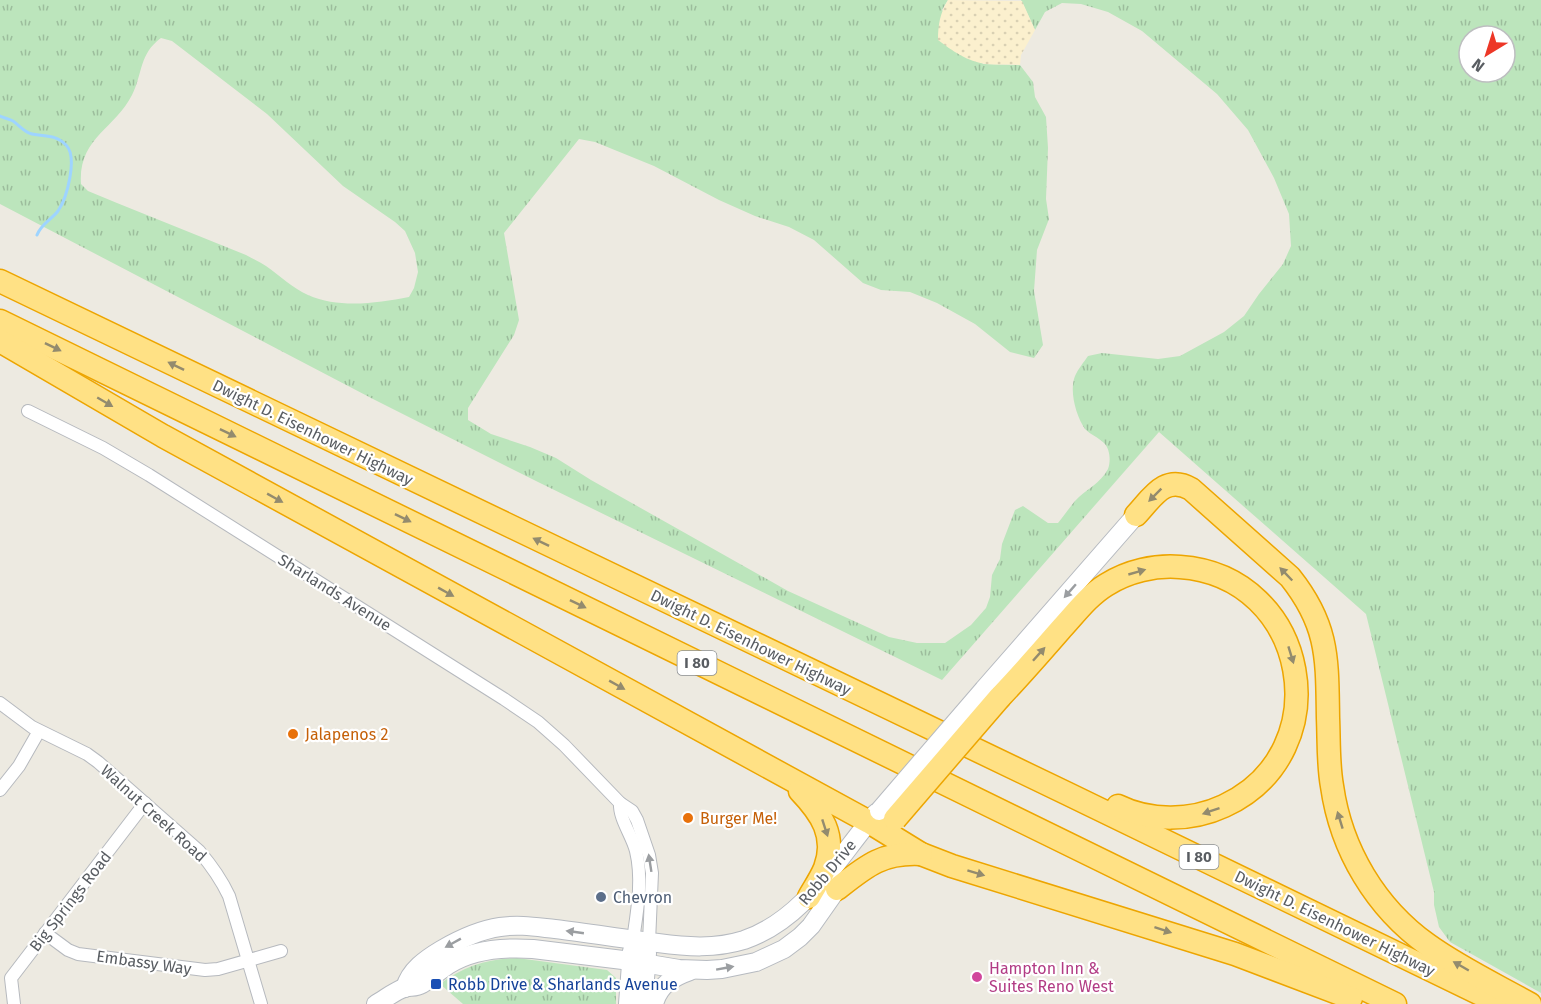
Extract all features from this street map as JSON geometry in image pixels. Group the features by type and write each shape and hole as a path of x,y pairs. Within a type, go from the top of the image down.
{"highway":[{"name":"Dwight D. Eisenhower Highway","path":"0,282 1088,803 1501,1004"},
{"name":"I 80","path":"0,321 1395,1004"},
{"path":"0,341 163,436 772,770 881,820 921,854"},
{"path":"1136,515 1162,488 1172,484 1184,485 1290,577 1311,608 1323,640 1327,671 1329,767 1332,787 1341,827 1361,872 1388,909 1415,935 1446,957 1530,1004"},
{"path":"837,889 881,820 992,693 1086,601 1116,579 1152,568 1170,566 1198,569 1241,587 1269,612 1279,626 1287,643 1297,679 1295,716 1290,734 1273,767 1247,793 1214,810 1196,816 1144,814 1122,809 929,717 897,712"},
{"path":"772,770 799,790 815,806 828,835 826,867 809,897"},
{"path":"837,889 874,861 905,853 921,854 952,866 1235,954 1366,1004"}],"main road":[{"path":"992,693 1136,515"},
{"name":"Robb Drive","path":"405,988 414,970 435,954 458,940 489,929 522,925 697,947 731,944 773,926 809,897 881,820"},
{"name":"Robb Drive","path":"376,1004 405,988 421,984 451,963 470,955 509,948 533,949 693,970 722,969 756,962 784,949 800,937 812,926 837,889"},
{"name":"Sharlands Avenue","path":"628,1004 641,941"},
{"name":"Sharlands Avenue","path":"638,962 643,1004"},
{"path":"654,1004 663,986 675,977 693,970"}],"street":[{"name":"Sharlands Avenue","path":"28,411 103,448 149,475 504,699 538,722 563,743 620,803 632,811 637,820 650,855 652,873 652,890 641,941"},
{"name":"Walnut Creek Road","path":"0,704 39,731 87,754 98,762 199,851 211,865 229,896 261,1004"},
{"path":"0,790 19,766 39,731"},
{"name":"Big Springs Road","path":"14,1004 11,978 145,803"},
{"name":"Embassy Way","path":"45,933 68,950 78,954 205,970 218,969 281,951"}],"green space":[{"path":"0,0 948,0 942,10 983,64 1020,65 1033,82 1035,97 1046,117 1048,148 1046,199 1049,219 1037,250 1034,291 1043,345 1034,358 1010,352 975,324 937,303 910,292 881,290 863,283 814,240 789,227 755,216 719,200 654,166 595,142 579,139 504,233 519,320 514,335 468,408 468,420 491,434 556,458 788,591 889,637 917,643 945,643 971,625 986,608 990,597 992,575 1000,559 1002,544 1015,510 1023,506 1048,523 1058,523 1075,501 1108,469 1110,459 1108,448 1085,429 1074,403 1073,382 1088,356 1102,353 1158,359 1180,356 1224,332 1244,316 1283,264 1291,246 1289,214 1274,178 1248,130 1217,94 1142,31 1108,12 1081,4 1062,3 1045,12 1035,30 1021,0 1541,0 1541,993 1450,942 1439,927 1434,905 1434,892 1366,614 1159,432 942,680 373,399 0,204","holes":["161,38 172,41 267,114 343,186 405,231 415,253 418,272 409,297 358,304 333,302 308,295 246,255 88,191 81,184 85,155 99,135 125,107 136,87 145,57"]},
{"path":"517,958 607,970 616,978 616,1004 463,1004 440,984 458,972 477,965"}],"sand":[{"path":"948,0 1022,1 1035,30 1021,55 1020,65 986,64 973,61 938,40 940,19"}],"waterway":[{"path":"0,116 13,121 29,133 58,139 66,145 69,151 71,168 65,197 58,211 37,235"}],"place":[{"name":"Jalapenos 2","path":"293,734"},
{"name":"Burger Me!","path":"688,818"},
{"name":"Chevron","path":"601,897"},
{"name":"Hampton Inn & Suites Reno West","path":"977,977"},
{"name":"Robb Drive & Sharlands Avenue","path":"436,984"}]}
